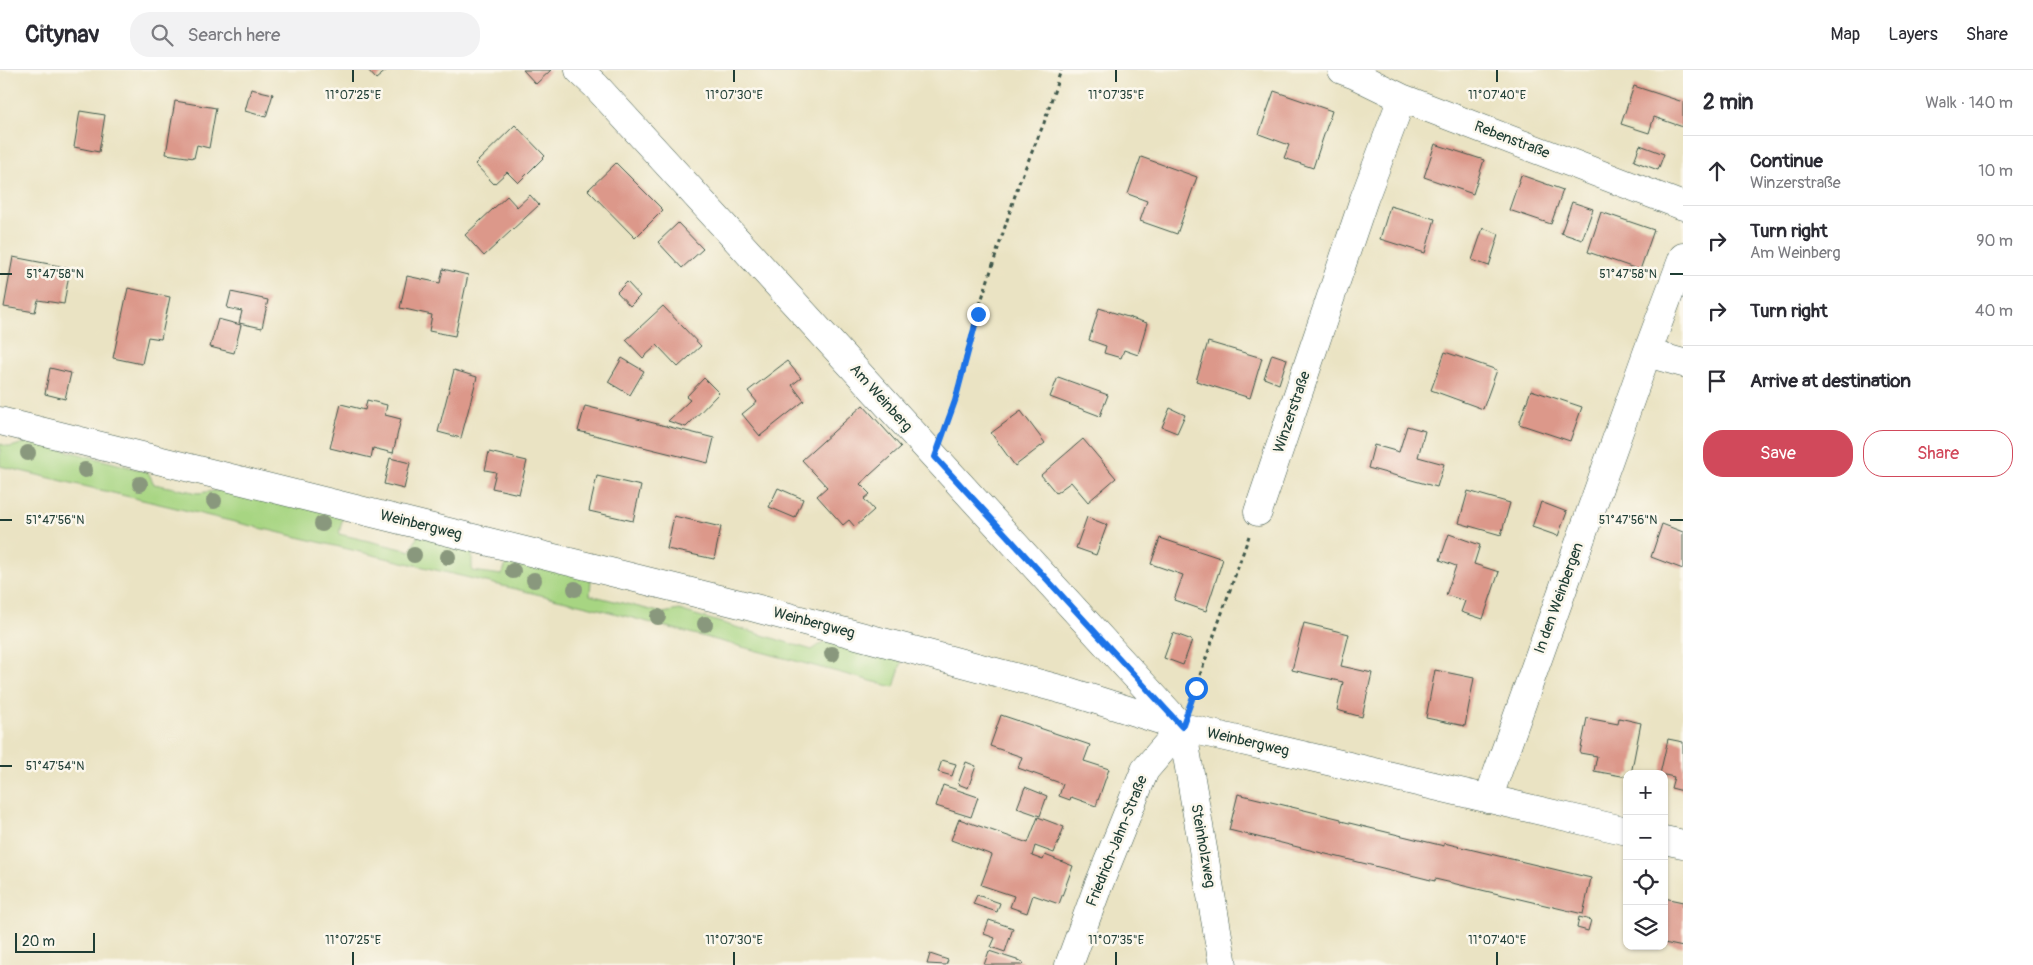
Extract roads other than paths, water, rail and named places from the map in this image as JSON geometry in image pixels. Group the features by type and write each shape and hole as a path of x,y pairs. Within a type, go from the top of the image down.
{"street":[{"name":"Rebenstraße","path":"1342,70 1355,74 1402,98 1683,206"},
{"name":"Am Weinberg","path":"587,78 1182,727"},
{"name":"Winzerstraße","path":"1258,512 1364,199 1402,98"},
{"name":"In den Weinbergen","path":"1488,799 1647,353 1683,258"},
{"path":"1647,353 1683,363"},
{"name":"Weinbergweg","path":"0,421 740,604 1061,690 1182,727 1623,830"},
{"name":"Friedrich-Jahn-Straße","path":"1070,965 1097,889 1145,770 1182,727"},
{"name":"Steinholzweg","path":"1182,727 1223,965"},
{"path":"1668,841 1683,844"}]}
